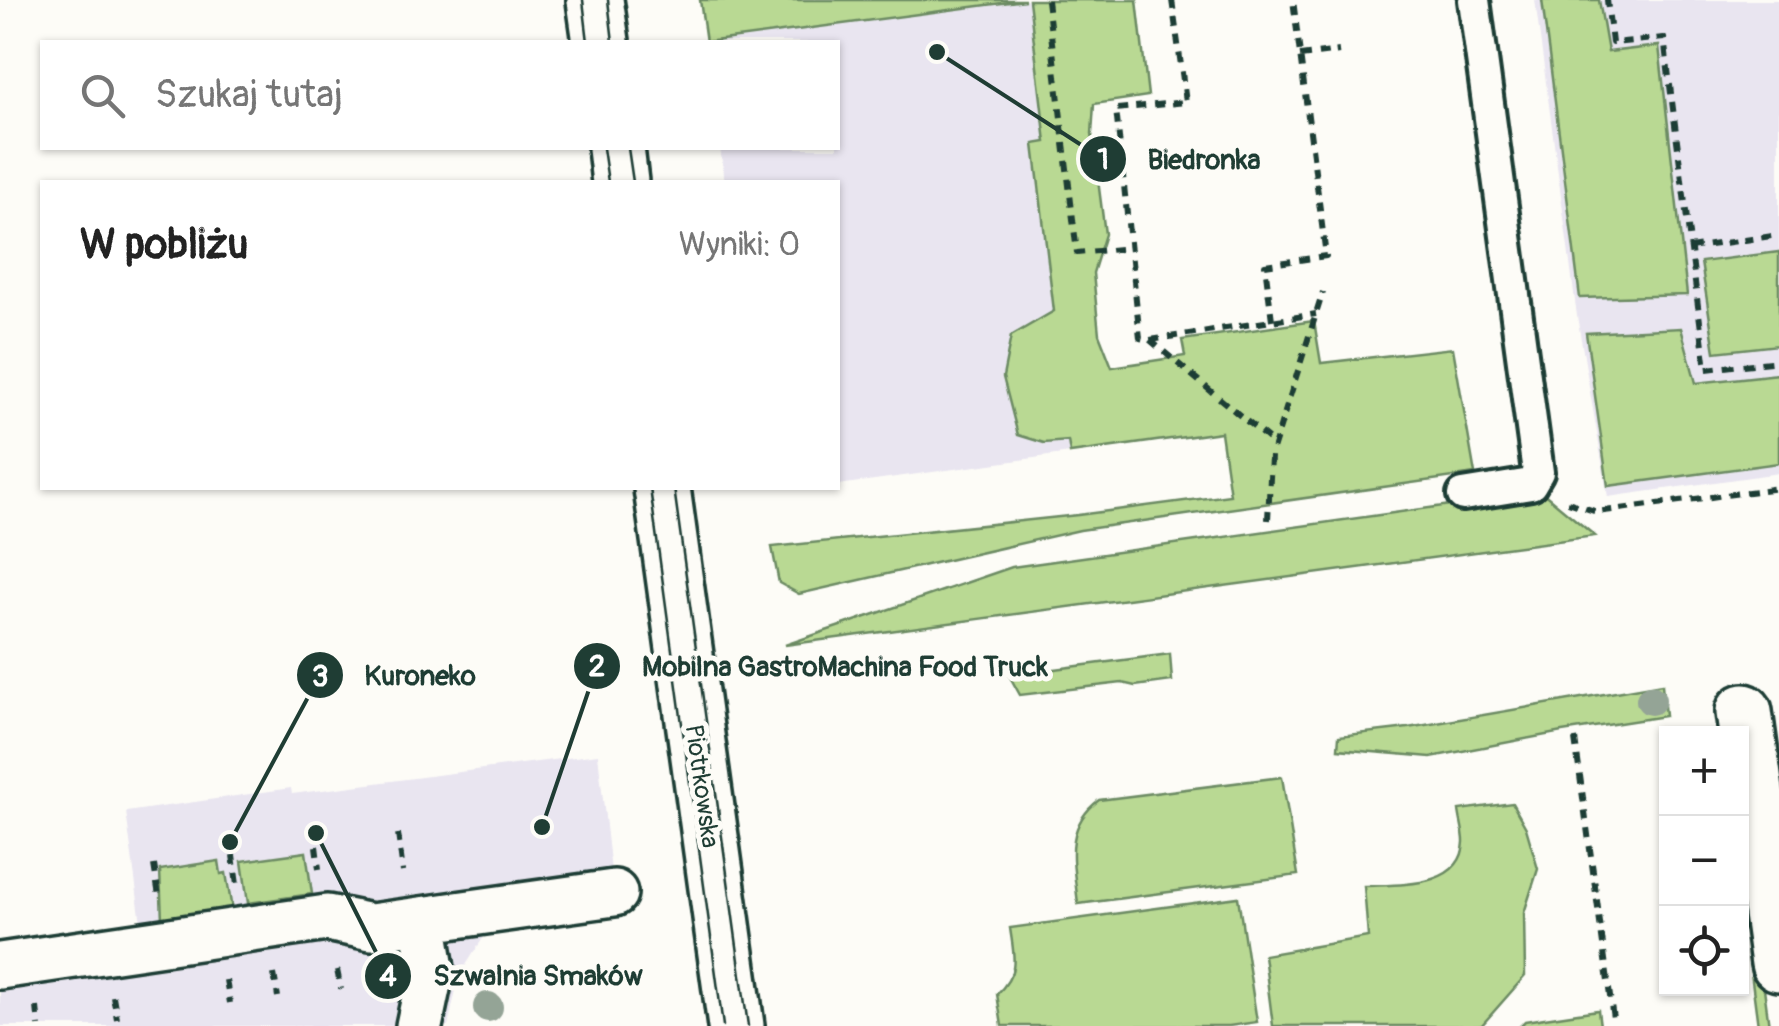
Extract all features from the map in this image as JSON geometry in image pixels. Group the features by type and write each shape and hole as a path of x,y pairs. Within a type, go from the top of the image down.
{"street":[{"path":"596,0 601,40"},
{"path":"616,150 620,180"},
{"name":"Piotrkowska","path":"662,490 736,1026"},
{"path":"1744,712 1779,963"},
{"path":"0,966 327,918 371,927 614,894"},
{"path":"419,1026 431,969 423,920"}],"lane":[{"path":"1463,495 1531,484 1538,472 1474,0"}],"path":[{"path":"1047,0 1077,254 1130,248"},
{"path":"1172,0 1186,102 1116,109 1140,338 1150,340 1316,314"},
{"path":"1272,320 1265,265 1326,256 1292,0"},
{"path":"1609,0 1612,44 1664,38 1706,369 1779,360"},
{"path":"1300,56 1339,51"},
{"path":"1690,248 1779,235"},
{"path":"1268,520 1270,456 1324,292"},
{"path":"1150,340 1274,444"},
{"path":"1531,484 1597,512 1779,488"},
{"path":"1575,739 1614,1026"},
{"path":"398,834 400,854"},
{"path":"233,855 235,873"}],"shaded area":[{"path":"1029,0 1046,143 1034,144 1070,453 840,485 840,180 725,180 720,150 840,150 840,40 721,40"},
{"path":"1535,0 1779,0 1779,473 1608,497 1577,316"},
{"path":"598,754 616,916 485,935 459,976 448,1026 0,1026 0,943 141,923 126,812 291,788 292,794"}],"green space":[{"path":"700,0 1025,0 721,40 706,40"},
{"path":"1029,0 1137,0 1148,96 1094,104 1092,134 1105,234 1093,273 1099,334 1112,367 1185,356 1182,340 1314,321 1321,363 1453,348 1475,474 1080,530 799,594 779,583 772,547 1230,495 1221,432 1070,453 1068,441 1044,443 1018,435 1003,377 1011,336 1054,311 1034,144 1046,142"},
{"path":"1542,0 1599,0 1608,52 1659,46 1687,295 1580,298"},
{"path":"1779,252 1779,345 1715,352 1701,262"},
{"path":"1681,328 1696,383 1779,374 1779,463 1608,486 1586,333"},
{"path":"1542,492 1595,536 785,645 1012,567"},
{"path":"1170,654 1172,681 1135,686 1122,683 1020,695 1009,675"},
{"path":"1662,684 1665,716 1431,757 1338,749 1339,736 1408,728"},
{"path":"1282,777 1298,875 1078,904 1073,861 1075,835 1087,811 1099,800"},
{"path":"1512,803 1526,828 1538,869 1524,913 1525,976 1481,1026 1273,1026 1264,955 1368,937 1364,886 1410,884 1440,876 1460,857 1464,842 1459,810"},
{"path":"306,852 312,894 248,903 242,861"},
{"path":"219,861 221,874 226,873 232,910 162,920 160,870"},
{"path":"1749,875 1769,1026 1758,1026 1749,958"},
{"path":"1238,897 1257,1022 1229,1026 1002,1026 997,994 1012,971 1010,928"},
{"path":"1598,1010 1600,1026 1520,1026 1525,1021"}],"tram line":[{"path":"583,0 588,40"},
{"path":"608,0 613,40"},
{"path":"603,150 608,180"},
{"path":"628,150 633,180"},
{"path":"650,490 723,1026"},
{"path":"674,490 748,1026"}],"place":[{"name":"Biedronka","path":"937,52"},
{"name":"Mobilna GastroMachina Food Truck","path":"542,827"},
{"name":"Szwalnia Smaków","path":"316,833"},
{"name":"Kuroneko","path":"230,842"}]}
